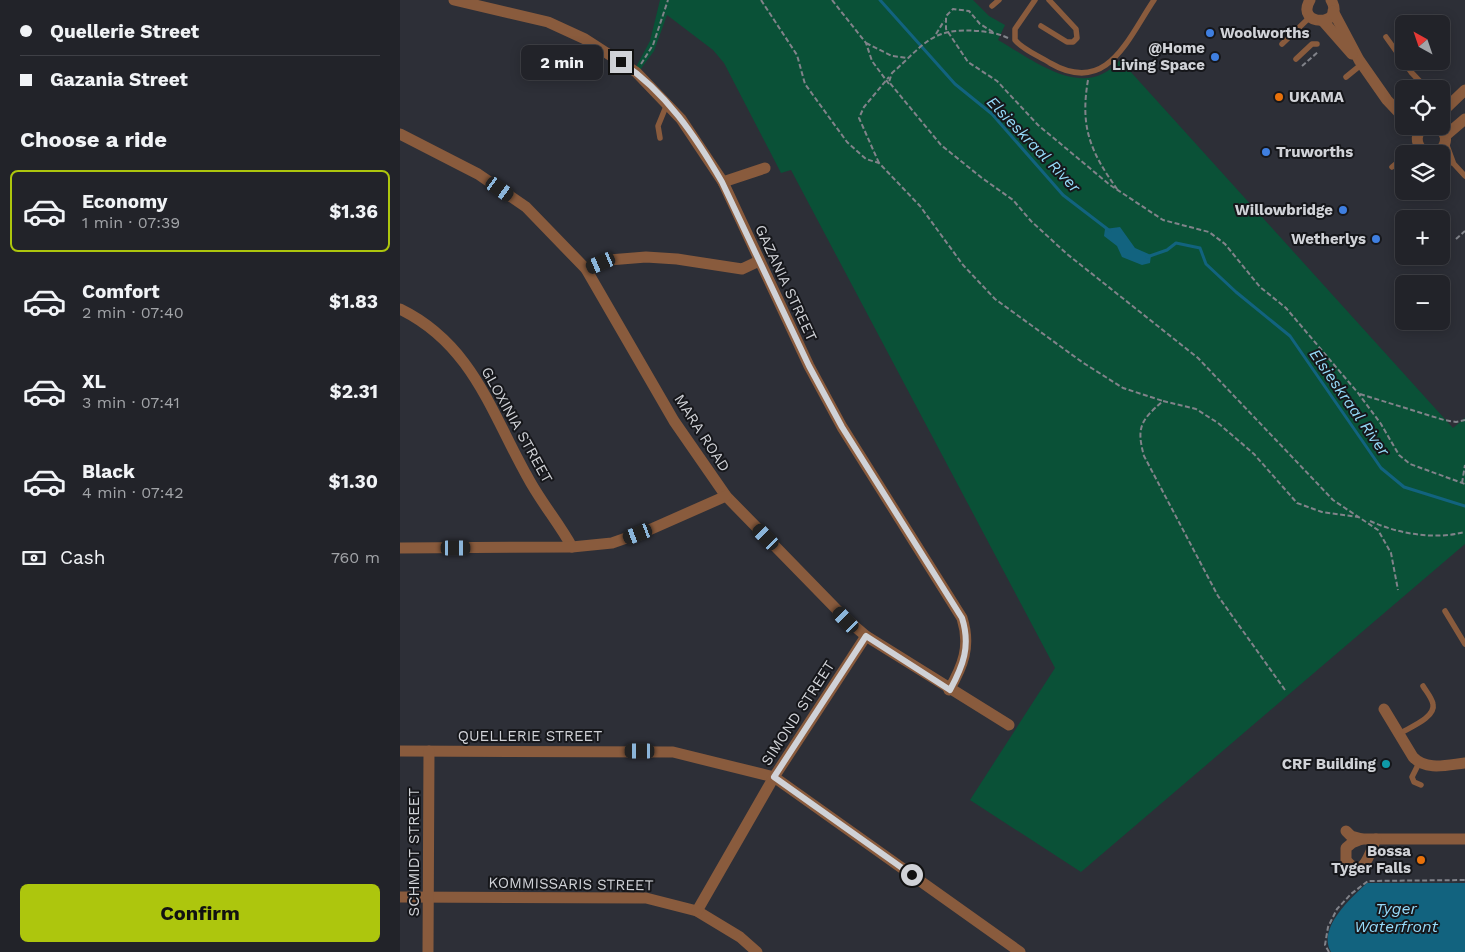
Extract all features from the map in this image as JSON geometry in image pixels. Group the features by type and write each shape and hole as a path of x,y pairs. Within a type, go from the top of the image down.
{"street":[{"name":"GAZANIA STREET","path":"454,0 554,24 590,42 636,72 681,119 722,182 809,366 842,427 962,618 966,632 965,655 950,690"},
{"path":"1308,1 1310,17 1323,21 1360,62 1395,108"},
{"path":"1323,21 1330,17 1332,6"},
{"path":"1332,6 1360,62"},
{"path":"1450,102 1465,90"},
{"path":"1444,145 1446,139 1465,119"},
{"name":"MARA ROAD","path":"400,134 478,174 526,207 586,269 687,441 726,496 846,620 866,636 1009,725"},
{"path":"1444,135 1446,139"},
{"path":"722,182 765,168"},
{"path":"586,269 609,260 646,257 677,259 742,269 759,262"},
{"name":"GLOXINIA STREET","path":"400,309 439,335 475,376 528,479 572,547"},
{"path":"400,548 572,547 612,543 626,539 726,496"},
{"name":"SIMOND STREET","path":"697,911 774,777 866,636"},
{"path":"1384,709 1413,757 1419,763 1432,766 1465,763"},
{"name":"QUELLERIE STREET","path":"400,751 673,752 774,777 1020,952"},
{"name":"SCHMIDT STREET","path":"428,952 429,751"},
{"path":"1346,831 1354,838 1362,839 1465,839"},
{"path":"1362,839 1349,845 1345,852 1346,860 1352,866 1361,866 1368,862 1376,839"},
{"name":"KOMMISSARIS STREET","path":"400,897 627,897 662,901 697,911 740,937 758,952"}],"lane":[{"path":"992,6 999,0"},
{"path":"1035,0 1015,29 1014,38 1018,44 1060,68 1079,74 1088,74 1102,69 1114,60 1154,0"},
{"path":"1041,26 1067,42 1073,42 1077,38 1076,29 1049,0"},
{"path":"1282,44 1310,17"},
{"path":"1386,37 1419,80"},
{"path":"1296,59 1312,44 1318,44"},
{"path":"1346,77 1360,62"},
{"path":"660,138 658,126 668,104"},
{"path":"1446,139 1454,164"},
{"path":"1450,161 1465,176"},
{"path":"1446,611 1465,644"},
{"path":"1399,734 1432,711 1433,702 1423,686"},
{"path":"1419,763 1412,777 1414,782 1421,785"}],"path":[{"path":"636,72 653,45 668,0"},
{"path":"761,0 797,56 805,84 847,142 866,159 879,163"},
{"path":"832,0 866,43 872,61 886,80 941,144 982,178 1013,200 1037,227 1066,254 1198,358 1322,489 1341,507 1364,519 1378,530 1384,538 1395,569 1398,590"},
{"path":"935,35 953,8 965,9 985,28 1018,44"},
{"path":"946,16 944,25 968,62 997,81 1038,124 1119,191 1163,220 1198,228 1216,236 1260,287 1286,308 1358,393 1381,424 1399,455 1410,464 1465,484"},
{"path":"995,33 947,31 935,35 892,73 864,107 859,118 860,126 879,163 920,206 963,265 995,299 1082,362 1123,388 1196,409 1218,423 1254,454 1298,503 1322,512 1364,519 1406,532 1446,536 1465,532"},
{"path":"866,43 892,56 910,57"},
{"path":"892,73 889,82 894,90"},
{"path":"1088,74 1084,109 1088,140 1094,154 1119,191"},
{"path":"1456,239 1465,231"},
{"path":"1358,393 1444,420 1456,422 1465,420"},
{"path":"1163,401 1141,424 1139,437 1144,456 1218,596 1285,690"},
{"path":"1462,483 1465,465"},
{"path":"1328,952 1325,945 1332,918 1343,901 1368,880 1465,880"}],"green space":[{"path":"660,0 973,0 989,16 1005,25 998,40 1043,67 1059,74 1075,78 1091,78 1106,72 1120,60 1453,428 1465,418 1465,544 1081,872 970,800 1055,668 791,170 781,173 724,63 713,50 667,15 654,51 640,70 636,67 650,41"}],"water":[{"path":"1120,227 1135,248 1151,255 1150,263 1142,265 1122,257 1117,246 1104,236 1105,229"},
{"name":"Tyger Waterfront","path":"1367,883 1465,883 1465,952 1331,952 1328,943 1328,933 1332,924 1345,905"}],"waterway":[{"name":"Elsieskraal River","path":"880,0 955,84 992,114 1063,195 1110,231"},
{"name":"Elsieskraal River","path":"1147,257 1167,250 1176,243 1200,248 1206,264 1236,292 1290,336 1381,468 1404,487 1465,506"}],"place":[{"name":"Woolworths","path":"1210,33"},
{"name":"@Home Living Space","path":"1215,57"},
{"name":"UKAMA","path":"1279,97"},
{"name":"Truworths","path":"1266,152"},
{"name":"Willowbridge","path":"1343,210"},
{"name":"Wetherlys","path":"1376,239"},
{"name":"CRF Building","path":"1386,764"},
{"name":"Bossa Tyger Falls","path":"1421,860"}],"route":[{"path":"621,62 636,72 674,111 708,159 722,182 809,366 842,427 957,607 962,618 967,643 965,655 960,671 950,690 866,636 774,777 912,875"}]}
